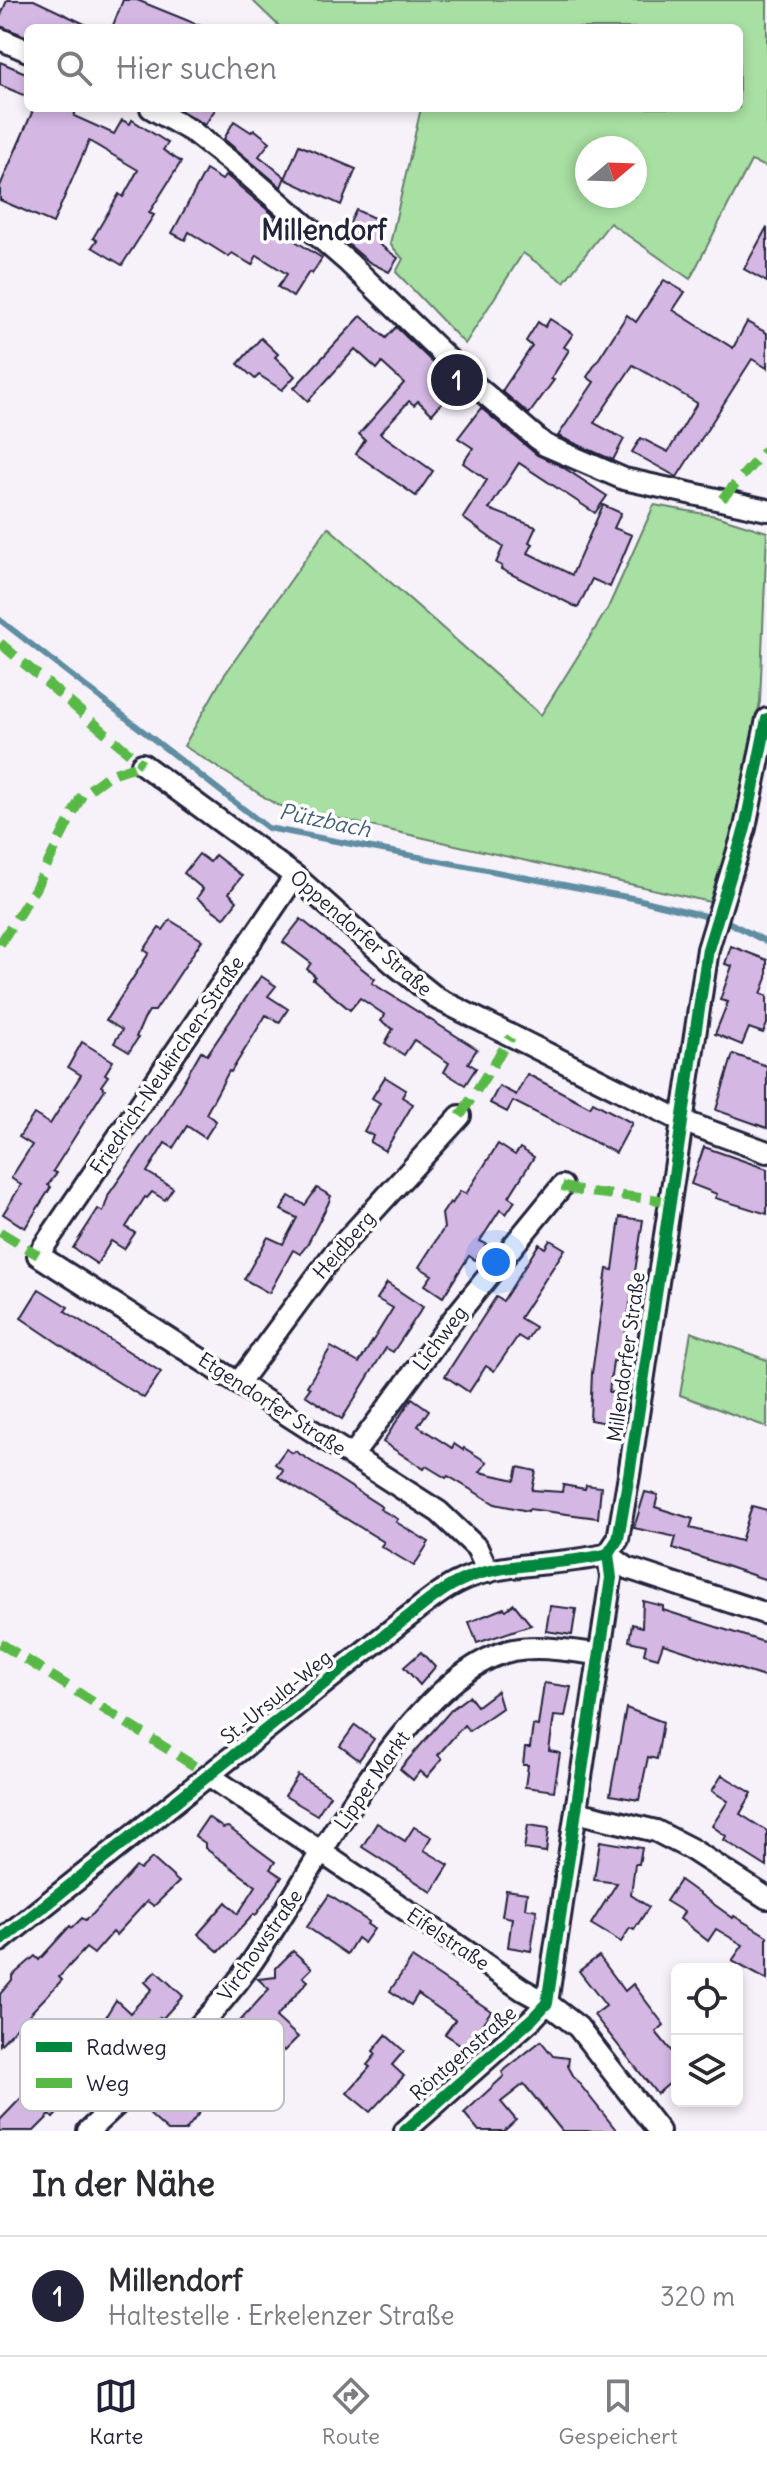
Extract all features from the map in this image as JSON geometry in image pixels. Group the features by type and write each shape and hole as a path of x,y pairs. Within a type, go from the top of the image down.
{"street":[{"path":"0,39 24,49"},
{"path":"158,112 193,132 249,176 348,262 477,387 545,445 624,479 767,510"},
{"name":"Millendorfer Straße","path":"547,2003 611,1578 608,1554 618,1539 629,1475 713,931 745,828 767,719"},
{"name":"Oppendorfer Straße","path":"142,764 295,876 438,999 682,1121 767,1152"},
{"name":"Friedrich-Neukirchen-Straße","path":"38,1255 295,876"},
{"name":"Heidberg","path":"239,1382 332,1256 460,1116"},
{"name":"Lichweg","path":"352,1456 455,1317 562,1186"},
{"name":"Etgendorfer Straße","path":"38,1255 439,1512 477,1548 488,1572"},
{"path":"608,1554 627,1568 767,1614"},
{"name":"St.-Ursula-Weg","path":"0,1941 400,1623 456,1583 488,1572 608,1554"},
{"name":"Lipper Markt","path":"321,1854 389,1749 446,1688 478,1666 511,1650 540,1648 598,1654"},
{"name":"Eifelstraße","path":"210,1776 578,2027 659,2131"},
{"path":"576,1812 656,1831 691,1849 767,1898"},
{"name":"Virchowstraße","path":"204,2019 224,1998 277,1925 321,1854"},
{"name":"Röntgenstraße","path":"405,2131 547,2003"},
{"name":"Virchowstraße","path":"88,2131 109,2111"}],"green space":[{"path":"252,0 767,0 767,167 751,161 690,279 610,223 564,282 523,253 465,344 396,272 403,259 390,244 420,112 743,112 743,24 277,24"},
{"path":"654,505 716,516 767,532 760,702 732,835 710,902 277,805 184,746 223,677 328,527 541,715 608,608"},
{"path":"691,1332 767,1360 767,1427 680,1395"}],"building":[{"path":"7,0 34,0 85,24 24,24 24,35 0,26"},
{"path":"123,0 137,0 196,24 114,24"},
{"path":"0,62 24,72 24,95 0,85"},
{"path":"32,112 76,112 74,116 114,134 122,120 130,124 132,120 168,143 163,150 181,162 149,213 154,215 122,265 92,247 97,240 93,238 119,194 123,197 138,170 89,141 53,223 0,200 0,186"},
{"path":"184,112 213,112 205,125"},
{"path":"234,121 251,132 254,129 270,142 259,156 285,177 281,187 224,139"},
{"path":"299,145 356,169 341,205 285,179"},
{"path":"206,170 222,180 226,175 276,217 270,225 322,258 293,297 278,287 287,274 257,255 252,265 232,253 229,257 189,232 185,240 172,233"},
{"path":"356,210 383,222 376,242 398,258 389,272 369,262 342,239"},
{"path":"767,227 767,282 744,269"},
{"path":"664,280 685,292 673,310 733,348 747,322 767,333 767,368 752,359 677,477 632,452 641,438 668,452 697,403 633,365 594,423 624,439 613,460 558,436 594,382 587,377 627,315 636,322"},
{"path":"361,316 386,338 396,327 457,386 432,414 418,401 414,405 409,401 380,433 433,471 416,496 356,454 365,440 359,434 404,383 382,363 377,369 355,349 308,401 294,388"},
{"path":"550,319 573,334 564,347 569,350 551,379 554,380 529,414 502,391 532,346 526,341 538,322 545,327"},
{"path":"261,338 295,376 282,390 259,375 255,379 238,364"},
{"path":"481,408 537,455 561,466 607,496 595,513 519,463 489,509 536,527 528,553 572,575 603,505 621,513 614,528 632,535 610,587 592,579 578,608 501,569 502,566 496,563 503,547 463,518 487,480 463,463 473,448 458,438"},
{"path":"199,854 210,862 215,855 242,876 229,893 237,901 224,918 197,898 203,889 184,873"},
{"path":"301,919 375,979 372,983 477,1049 468,1063 476,1068 465,1085 444,1072 449,1063 414,1040 404,1055 385,1043 393,1029 381,1021 385,1015 360,998 350,1010 313,979 315,976 307,969 311,963 283,942"},
{"path":"170,920 202,940 155,1011 149,1011 129,1052 114,1043 122,1030 106,1020 149,953 144,950 159,928 163,930"},
{"path":"731,946 767,960 767,978 761,994 767,996 767,1024 763,1033 749,1028 742,1045 715,1034 728,1002 720,1000 732,966 725,964"},
{"path":"261,976 276,986 268,996 288,1009 279,1023 266,1015 229,1071 206,1114 216,1121 205,1138 187,1126 173,1148 165,1143 147,1172 173,1188 165,1200 152,1192 145,1197 126,1227 135,1233 124,1249 111,1241 97,1264 73,1248 98,1209 103,1212 109,1194 164,1115 201,1051 207,1055"},
{"path":"82,1042 113,1061 101,1086 105,1089 53,1171 57,1173 48,1185 51,1187 25,1228 3,1214 21,1185 11,1178 32,1145 19,1137 34,1114 50,1124 81,1075 68,1067"},
{"path":"733,1054 767,1066 767,1128 716,1110"},
{"path":"527,1074 590,1107 593,1102 632,1123 616,1153 513,1101 507,1112 490,1103 499,1086 516,1095"},
{"path":"385,1077 406,1090 402,1097 413,1104 385,1151 370,1142 373,1136 364,1131 380,1103 372,1098"},
{"path":"498,1144 515,1155 520,1148 534,1157 509,1197 515,1201 506,1214 500,1210 480,1241 486,1244 480,1254 475,1260 469,1256 443,1297 425,1285 432,1275 419,1267 444,1228 442,1214 460,1191 466,1194"},
{"path":"704,1147 767,1169 767,1214 715,1198 717,1194 691,1184"},
{"path":"317,1188 331,1196 328,1204 307,1245 300,1254 293,1250 269,1293 244,1279 268,1237 283,1244 297,1218 281,1210 289,1196 305,1205"},
{"path":"620,1217 643,1220 621,1362 613,1361 609,1392 615,1393 612,1424 590,1420 592,1373 607,1269 613,1270"},
{"path":"550,1240 565,1249 520,1318 535,1327 526,1341 518,1336 494,1371 486,1366 469,1392 445,1376 496,1297 503,1301 539,1244 545,1248"},
{"path":"387,1283 423,1307 393,1352 386,1348 342,1419 305,1395 310,1388 307,1386 331,1347 359,1363 393,1308 377,1299"},
{"path":"39,1289 68,1307 65,1311 161,1372 144,1398 21,1318"},
{"path":"412,1398 429,1410 418,1426 452,1448 454,1444 464,1448 487,1462 480,1472 515,1480 518,1467 536,1471 532,1490 562,1492 563,1485 585,1489 586,1485 601,1487 598,1518 528,1511 495,1504 448,1476 446,1478 426,1466 424,1469 383,1442"},
{"path":"286,1449 295,1451 382,1507 380,1509 398,1519 396,1522 429,1542 414,1566 381,1546 384,1542 278,1477 283,1470 275,1464"},
{"path":"645,1492 658,1495 655,1507 693,1519 690,1528 741,1541 752,1506 767,1510 767,1580 673,1548 676,1537 634,1528"},
{"path":"643,1601 767,1643 767,1678 663,1644 658,1658 644,1654 646,1645 629,1641 632,1624 642,1627"},
{"path":"514,1604 531,1625 477,1643 469,1622 504,1608 506,1610"},
{"path":"550,1606 576,1609 572,1635 546,1631"},
{"path":"421,1652 435,1667 420,1685 404,1667"},
{"path":"544,1683 571,1687 565,1717 554,1716 549,1751 560,1753 554,1791 525,1787 528,1765 523,1765 525,1748 530,1748 533,1725 538,1726"},
{"path":"497,1691 502,1708 469,1731 464,1725 438,1755 442,1759 427,1777 420,1771 413,1780 400,1769 452,1709 469,1696 477,1706"},
{"path":"626,1708 663,1722 657,1759 648,1757 639,1800 610,1795"},
{"path":"355,1725 374,1739 359,1760 340,1746"},
{"path":"298,1775 330,1795 317,1815 285,1796"},
{"path":"722,1775 752,1793 740,1814 767,1831 767,1867 724,1840 726,1836 712,1826 728,1801 712,1791"},
{"path":"208,1817 223,1828 228,1827 275,1862 270,1869 282,1877 256,1915 219,1952 198,1934 226,1902 238,1914 256,1886 205,1848 205,1843 195,1836"},
{"path":"377,1823 405,1841 414,1827 432,1837 424,1850 449,1865 432,1892 362,1847"},
{"path":"528,1825 549,1828 546,1852 524,1849"},
{"path":"600,1841 642,1848 639,1864 635,1864 631,1895 649,1907 634,1930 630,1928 621,1942 591,1924 617,1883 594,1880"},
{"path":"152,1858 179,1882 154,1906 147,1901 94,1954 86,1948 59,1977 62,1980 25,2019 20,2019 20,2024 0,2045 0,1994 12,1976 35,1956 39,1960 70,1926 72,1928 82,1918 85,1920 93,1914 136,1867 140,1870"},
{"path":"680,1880 733,1918 767,1936 767,1980 743,1967 743,1963 732,1961 743,1945 716,1929 708,1941 680,1919 684,1912 666,1901"},
{"path":"506,1890 527,1893 525,1908 537,1910 531,1951 508,1947 512,1918 502,1916"},
{"path":"329,1895 369,1922 367,1924 374,1929 364,1943 357,1938 347,1954 307,1927"},
{"path":"293,1951 312,1968 303,1977 308,1981 276,2017 278,2019 242,2019 269,1989 258,1979 276,1977 276,1968"},
{"path":"599,1956 625,1991 633,1984 664,2025 656,2032 671,2051 671,2082 657,2094 594,2015 606,2006 579,1971"},
{"path":"412,1958 491,2011 466,2048 445,2034 455,2020 418,1994 411,2005 390,1991"},
{"path":"156,1971 183,1996 162,2019 104,2019 116,2000 130,2013 152,1989 145,1982"},
{"path":"284,2024 298,2037 284,2051"},
{"path":"386,2035 404,2051 392,2065 404,2076 370,2112 347,2093 370,2067 367,2065 376,2054 373,2051"},
{"path":"541,2041 553,2056 569,2058 568,2066 574,2077 617,2131 562,2131 524,2084 501,2102 516,2120 504,2131 479,2131 464,2113 504,2076 502,2072"},
{"path":"20,2099 20,2111 59,2111 53,2118 50,2115 34,2131 0,2131 0,2120"},
{"path":"153,2111 201,2111 185,2131 168,2131 150,2115"}],"waterway":[{"name":"Pützbach","path":"0,620 268,828 637,899 705,916"},
{"name":"Pützbach","path":"728,922 767,942"}],"marked path":[{"path":"722,499 767,448"},
{"path":"0,643 142,764"},
{"path":"0,944 35,889 82,795 109,775 142,764"},
{"path":"460,1116 511,1037"},
{"path":"562,1186 580,1191 669,1201"},
{"path":"0,1232 38,1255"},
{"path":"0,1643 210,1776"}],"cycle path":[{"path":"405,2131 547,2003 611,1578 608,1554 618,1539 629,1475 708,949 745,828 767,719"},
{"path":"0,1941 441,1592 456,1583 491,1571 608,1554"}],"place":[{"name":"Millendorf","path":"457,380"}],"district":[{"name":"Millendorf","path":"324,230"}]}
